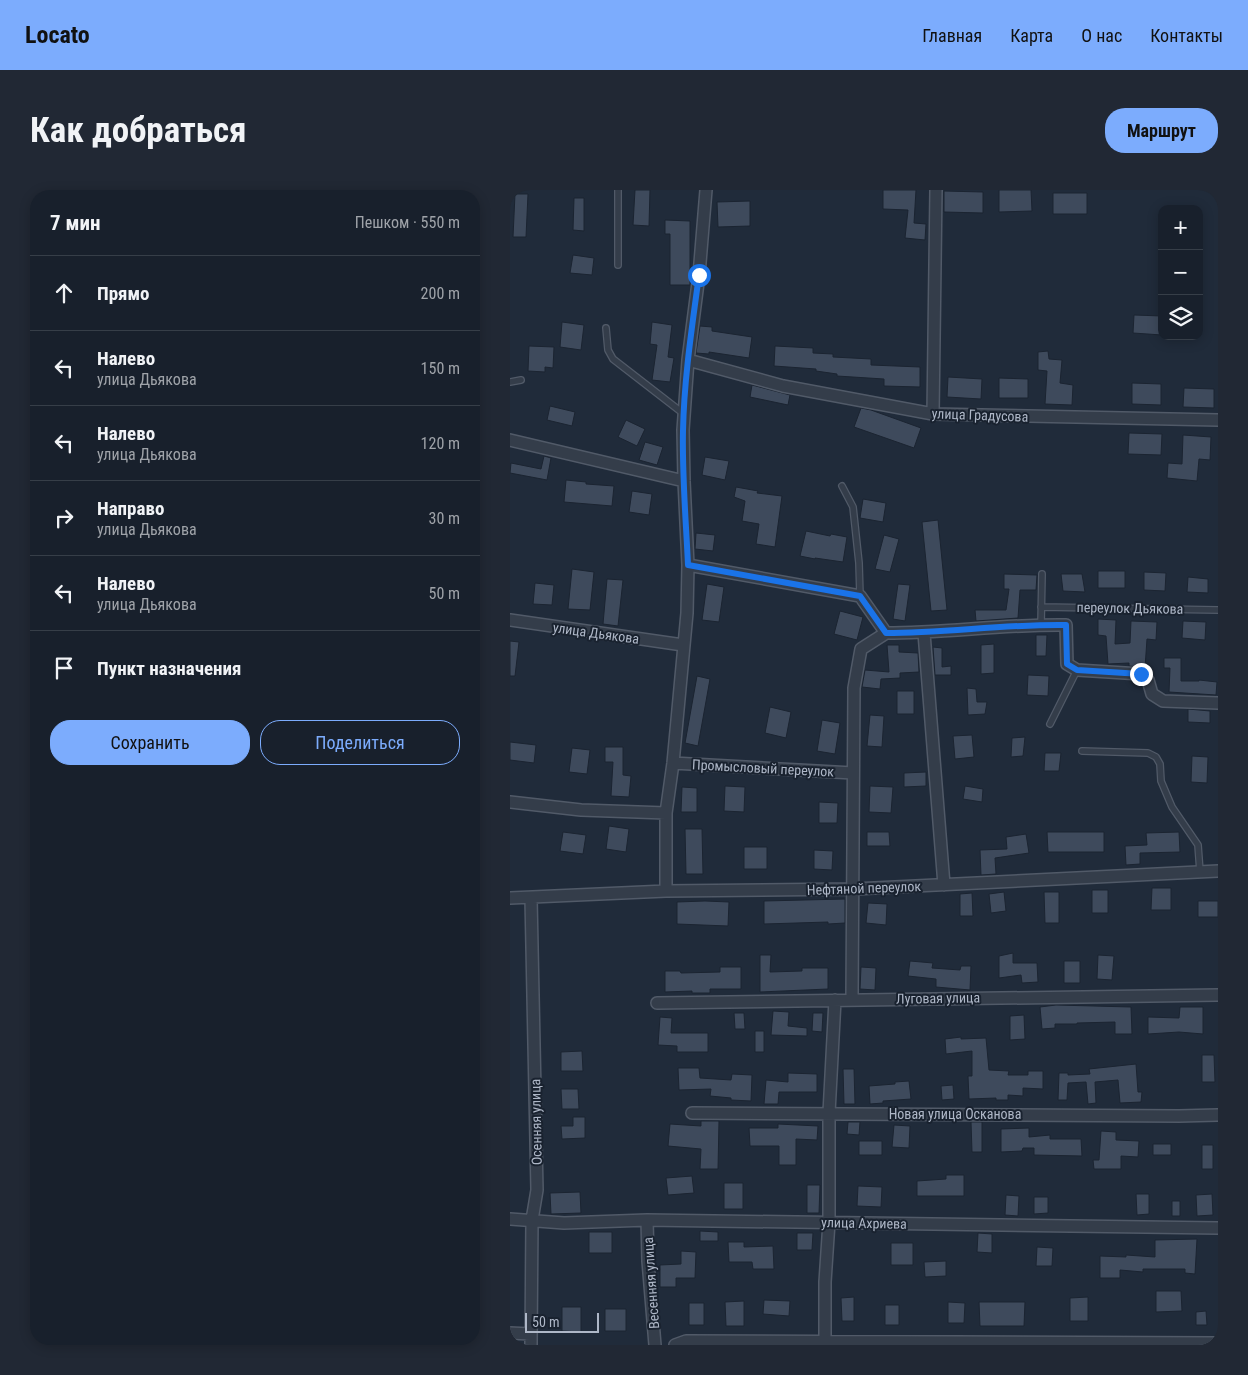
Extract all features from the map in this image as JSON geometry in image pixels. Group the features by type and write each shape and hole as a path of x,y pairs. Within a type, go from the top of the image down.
{"street":[{"path":"666,891 666,813 673,763 687,613 688,565 684,482 684,414 706,190"},
{"path":"933,414 936,190"},
{"name":"улица Градусова","path":"688,360 783,386 933,414 1218,420"},
{"path":"510,440 684,482"},
{"path":"688,565 860,596 886,633"},
{"name":"улица Дьякова","path":"510,620 683,645"},
{"path":"852,1000 854,688 861,649 886,633 924,633 1041,624 1066,625 1067,664 1077,670 1141,674 1148,680 1152,694 1163,701 1218,703"},
{"path":"924,633 944,885"},
{"name":"Промысловый переулок","path":"673,763 853,773"},
{"path":"510,802 581,810 666,813"},
{"name":"Нефтяной переулок","path":"510,898 666,891 854,890 1218,871"},
{"name":"Осенняя улица","path":"531,898 537,1190 532,1220 531,1339"},
{"name":"Луговая улица","path":"657,1003 1218,995"},
{"path":"825,1341 825,1282 829,1222 829,1113 835,1000"},
{"name":"Новая улица Осканова","path":"692,1113 1218,1115"},
{"name":"улица Ахриева","path":"510,1219 564,1223 647,1220 1218,1228"},
{"name":"Весенняя улица","path":"647,1220 648,1261 655,1345"},
{"path":"510,1333 531,1339"},
{"path":"676,1345 686,1341 1218,1343"}],"lane":[{"path":"618,190 618,266"},
{"path":"606,328 608,350 613,359 684,414"},
{"path":"510,382 521,380"},
{"path":"842,486 852,507 859,563 860,596"},
{"path":"1041,624 1042,574"},
{"name":"переулок Дьякова","path":"1042,607 1218,610"},
{"path":"1050,724 1077,670"},
{"path":"1082,750 1148,754 1156,757 1160,764 1161,781 1172,807 1198,845 1200,872"}],"building":[{"path":"635,190 650,190 649,226 633,225"},
{"path":"883,190 916,190 914,223 926,224 925,240 905,238 908,210 883,209"},
{"path":"999,190 1031,190 1032,211 999,212"},
{"path":"944,191 983,192 983,213 944,212"},
{"path":"1053,193 1087,193 1087,214 1053,214"},
{"path":"515,194 528,194 526,237 513,237"},
{"path":"574,198 584,198 584,231 573,230"},
{"path":"750,201 750,226 718,227 717,202"},
{"path":"665,220 690,221 690,285 670,285 670,234 665,234"},
{"path":"573,255 594,258 592,275 570,273"},
{"path":"1134,315 1158,316 1158,335 1133,333"},
{"path":"562,322 584,325 581,350 560,347"},
{"path":"652,322 672,325 668,357 674,358 670,382 652,380 657,345 650,344"},
{"path":"700,326 712,327 712,331 752,337 749,358 709,352 709,354 696,353"},
{"path":"529,346 554,347 553,368 545,367 545,372 528,371"},
{"path":"775,346 813,348 813,353 833,354 833,357 871,359 871,365 920,367 920,387 884,386 884,379 837,376 837,374 816,371 816,369 774,366"},
{"path":"1048,351 1049,359 1062,360 1060,383 1073,385 1072,405 1045,404 1047,371 1038,370 1038,352"},
{"path":"948,377 982,379 981,399 947,397"},
{"path":"999,378 1028,379 1028,398 999,398"},
{"path":"1132,383 1161,384 1161,405 1132,404"},
{"path":"752,385 790,395 788,405 750,397"},
{"path":"1184,388 1214,389 1214,408 1183,407"},
{"path":"550,406 575,412 572,426 547,420"},
{"path":"861,408 921,428 914,448 854,427"},
{"path":"626,420 645,429 637,446 618,437"},
{"path":"1129,433 1162,434 1161,455 1128,454"},
{"path":"1183,435 1211,437 1210,460 1199,459 1197,481 1167,478 1168,463 1182,464"},
{"path":"645,442 663,447 657,465 639,460"},
{"path":"544,456 551,458 547,480 510,473 511,463 541,469"},
{"path":"705,457 729,461 725,480 702,475"},
{"path":"566,480 614,486 612,506 564,502"},
{"path":"736,487 758,491 757,493 782,496 775,547 756,544 759,524 742,521 745,501 734,497"},
{"path":"632,491 652,494 649,515 629,512"},
{"path":"863,499 886,503 883,522 860,518"},
{"path":"938,520 947,610 931,611 922,522"},
{"path":"806,531 847,537 843,562 800,556"},
{"path":"696,533 715,535 713,551 695,549"},
{"path":"884,535 899,539 890,572 875,569"},
{"path":"572,569 594,572 590,610 568,609"},
{"path":"1098,571 1125,571 1125,588 1098,588"},
{"path":"1144,572 1166,573 1165,591 1144,590"},
{"path":"1004,574 1037,575 1036,590 1020,590 1018,618 976,621 975,610 1006,610 1009,589 1004,589"},
{"path":"1061,574 1082,574 1085,592 1063,591"},
{"path":"1188,577 1208,579 1208,593 1187,592"},
{"path":"607,579 623,580 618,626 603,624"},
{"path":"535,583 554,585 552,605 533,604"},
{"path":"707,584 724,587 719,622 702,620"},
{"path":"898,584 910,585 905,621 893,619"},
{"path":"840,611 863,617 857,640 834,634"},
{"path":"1098,619 1116,620 1115,644 1130,643 1131,621 1157,622 1156,640 1147,639 1145,668 1129,666 1129,663 1108,664 1106,636 1098,635"},
{"path":"1183,621 1206,622 1205,640 1182,638"},
{"path":"1036,635 1047,635 1046,656 1036,656"},
{"path":"510,641 519,642 515,676 510,676"},
{"path":"994,644 994,673 981,674 981,645"},
{"path":"887,645 899,645 899,652 918,653 919,672 900,673 900,678 881,679 880,689 862,687 865,670 889,672"},
{"path":"933,647 942,648 942,667 951,666 951,675 935,675"},
{"path":"1164,658 1181,658 1181,681 1217,682 1216,695 1169,692 1170,668 1164,668"},
{"path":"1028,675 1049,676 1048,696 1027,695"},
{"path":"697,676 710,679 698,746 685,743"},
{"path":"967,688 976,689 977,702 987,702 985,714 968,715"},
{"path":"897,691 914,691 914,714 897,714"},
{"path":"770,707 791,712 786,738 765,733"},
{"path":"1188,709 1210,711 1210,723 1188,722"},
{"path":"870,715 884,716 882,747 867,746"},
{"path":"822,720 840,723 835,754 817,751"},
{"path":"972,735 974,757 955,759 953,736"},
{"path":"1025,737 1023,756 1011,757 1012,738"},
{"path":"510,742 536,745 534,763 510,760"},
{"path":"605,747 623,747 623,775 631,776 629,797 611,796 613,762 605,762"},
{"path":"572,748 590,750 587,774 569,772"},
{"path":"1045,753 1061,753 1059,771 1044,771"},
{"path":"1192,756 1208,757 1207,783 1191,782"},
{"path":"926,772 926,786 904,787 904,773"},
{"path":"725,786 745,787 744,812 724,811"},
{"path":"870,786 893,787 891,813 869,812"},
{"path":"965,786 983,789 982,802 963,799"},
{"path":"682,787 697,788 697,812 681,812"},
{"path":"819,802 838,803 837,823 819,823"},
{"path":"609,826 629,829 626,852 606,849"},
{"path":"685,829 702,829 703,874 686,874"},
{"path":"563,832 586,835 583,854 560,851"},
{"path":"867,832 889,832 890,846 867,846"},
{"path":"1047,832 1104,832 1104,852 1048,852"},
{"path":"1179,832 1180,852 1140,853 1140,864 1126,865 1125,846 1147,845 1146,833"},
{"path":"1026,834 1029,853 995,858 996,874 981,875 980,850 1007,849 1006,837"},
{"path":"744,847 767,847 767,869 744,869"},
{"path":"814,850 833,851 832,870 814,869"},
{"path":"1152,888 1171,888 1171,910 1151,910"},
{"path":"1092,890 1108,890 1108,913 1092,913"},
{"path":"1004,892 1006,911 991,913 989,894"},
{"path":"1044,892 1059,892 1059,923 1045,923"},
{"path":"972,893 973,916 960,916 960,894"},
{"path":"845,899 845,923 764,924 764,901"},
{"path":"1198,901 1218,901 1218,917 1198,917"},
{"path":"677,902 729,902 728,926 677,924"},
{"path":"868,903 887,904 886,925 866,923"},
{"path":"1013,953 1013,963 1037,963 1038,982 1022,983 1021,975 999,978 999,956"},
{"path":"760,955 771,955 770,972 802,971 802,968 828,968 828,989 760,992"},
{"path":"1098,955 1114,956 1112,980 1097,979"},
{"path":"910,961 933,963 932,968 960,970 961,966 971,966 970,990 936,987 936,979 908,976"},
{"path":"1064,961 1080,961 1080,983 1064,983"},
{"path":"720,967 741,967 741,989 710,989 710,993 692,993 692,991 665,992 665,971 680,971 681,973 720,972"},
{"path":"861,967 876,968 875,990 860,989"},
{"path":"1056,1005 1131,1007 1132,1034 1115,1034 1115,1022 1055,1024 1055,1028 1042,1029 1040,1007"},
{"path":"1180,1007 1203,1007 1203,1034 1179,1032 1148,1034 1148,1017 1179,1018"},
{"path":"773,1011 789,1012 788,1026 807,1028 807,1036 771,1035"},
{"path":"734,1013 744,1013 745,1029 735,1029"},
{"path":"813,1013 823,1013 822,1032 812,1031"},
{"path":"1024,1015 1025,1039 1010,1040 1010,1016"},
{"path":"660,1017 672,1018 671,1033 708,1033 708,1052 677,1052 677,1046 658,1045"},
{"path":"755,1031 764,1031 764,1052 755,1052"},
{"path":"961,1037 961,1039 986,1038 989,1070 1009,1071 1008,1075 1028,1075 1028,1071 1043,1071 1043,1089 1023,1088 1023,1096 1008,1095 1008,1100 996,1100 996,1098 969,1099 968,1076 972,1076 972,1051 946,1054 945,1039"},
{"path":"582,1051 583,1071 561,1071 561,1052"},
{"path":"1202,1055 1214,1055 1215,1082 1202,1082"},
{"path":"1136,1064 1138,1092 1142,1092 1141,1102 1120,1103 1118,1080 1095,1082 1096,1103 1088,1104 1086,1082 1068,1083 1067,1100 1058,1100 1059,1073 1068,1073 1068,1075 1090,1074 1089,1069"},
{"path":"678,1068 699,1068 700,1078 731,1080 732,1074 752,1075 751,1101 710,1096 711,1089 679,1090"},
{"path":"843,1069 854,1069 855,1104 844,1104"},
{"path":"788,1073 817,1074 817,1092 779,1092 778,1104 764,1104 766,1080 788,1082"},
{"path":"909,1081 911,1099 870,1104 869,1086"},
{"path":"953,1085 954,1099 942,1100 941,1086"},
{"path":"561,1089 578,1089 579,1109 562,1109"},
{"path":"573,1117 585,1117 585,1138 562,1139 561,1126 573,1126"},
{"path":"701,1121 719,1121 718,1169 700,1169 701,1149 668,1146 670,1124 701,1126"},
{"path":"848,1122 860,1122 859,1135 847,1134"},
{"path":"971,1122 982,1122 982,1152 972,1152"},
{"path":"778,1124 818,1126 817,1140 796,1139 796,1165 779,1165 779,1146 750,1146 749,1128 778,1128"},
{"path":"894,1125 910,1126 909,1148 892,1147"},
{"path":"1029,1128 1029,1137 1050,1135 1050,1139 1081,1139 1082,1156 1034,1155 1034,1148 1023,1148 1022,1151 1001,1152 1001,1129"},
{"path":"1101,1131 1116,1132 1116,1140 1139,1141 1138,1157 1121,1156 1121,1169 1094,1169 1093,1160 1099,1160"},
{"path":"859,1141 882,1141 882,1155 859,1155"},
{"path":"1153,1144 1171,1144 1171,1155 1153,1155"},
{"path":"1202,1145 1213,1145 1213,1169 1202,1169"},
{"path":"946,1175 964,1175 964,1196 917,1196 917,1181 946,1179"},
{"path":"692,1176 694,1193 668,1195 666,1178"},
{"path":"724,1183 743,1183 743,1209 724,1209"},
{"path":"807,1185 820,1185 819,1213 807,1213"},
{"path":"858,1186 882,1187 881,1207 857,1206"},
{"path":"580,1192 581,1213 551,1214 550,1193"},
{"path":"1136,1194 1149,1194 1149,1214 1137,1215"},
{"path":"1212,1194 1213,1215 1197,1216 1196,1195"},
{"path":"1006,1195 1019,1196 1018,1216 1005,1215"},
{"path":"1034,1197 1048,1197 1048,1213 1034,1214"},
{"path":"1172,1201 1180,1201 1180,1216 1172,1216"},
{"path":"700,1231 718,1232 718,1241 700,1241"},
{"path":"589,1232 612,1232 612,1253 589,1253"},
{"path":"797,1233 813,1233 812,1250 797,1250"},
{"path":"978,1233 992,1234 992,1253 977,1252"},
{"path":"1197,1239 1195,1274 1185,1273 1185,1269 1143,1269 1143,1272 1120,1270 1120,1278 1100,1278 1100,1256 1155,1257 1155,1240"},
{"path":"728,1242 744,1242 744,1247 773,1246 774,1269 753,1269 752,1262 729,1262"},
{"path":"891,1243 913,1243 913,1265 891,1265"},
{"path":"1037,1247 1053,1248 1052,1266 1036,1266"},
{"path":"681,1251 696,1252 695,1278 676,1278 676,1287 660,1287 660,1265 681,1264"},
{"path":"946,1261 946,1276 925,1277 924,1262"},
{"path":"1156,1291 1181,1291 1182,1311 1156,1312"},
{"path":"854,1297 854,1321 842,1321 841,1298"},
{"path":"1088,1297 1088,1321 1070,1321 1070,1298"},
{"path":"764,1300 790,1301 789,1316 763,1314"},
{"path":"744,1301 744,1326 726,1326 725,1302"},
{"path":"948,1302 965,1303 964,1323 948,1323"},
{"path":"979,1302 1025,1302 1024,1326 980,1326"},
{"path":"689,1303 704,1303 704,1325 689,1325"},
{"path":"885,1305 899,1305 899,1325 885,1325"},
{"path":"562,1307 581,1307 581,1332 562,1331"},
{"path":"605,1309 626,1309 626,1331 605,1331"},
{"path":"1206,1311 1207,1325 1196,1325 1196,1312"}],"route":[{"path":"699,275 688,360 683,430 688,565 860,596 886,633 924,633 1041,624 1066,625 1067,664 1077,670 1141,674"}]}
